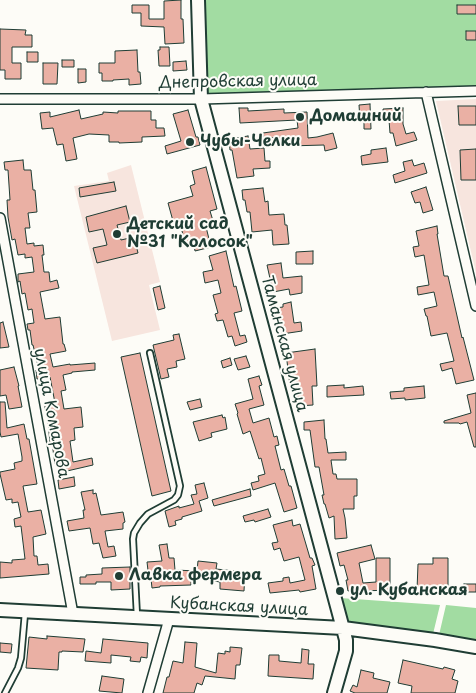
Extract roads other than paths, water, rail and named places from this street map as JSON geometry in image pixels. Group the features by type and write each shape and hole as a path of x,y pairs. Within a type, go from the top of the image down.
{"street":[{"name":"Таманская улица","path":"198,0 201,99 346,640 346,650 334,693"},
{"name":"Днепровская улица","path":"0,100 201,99 476,91"},
{"path":"426,92 476,306"},
{"name":"улица Комарова","path":"0,218 73,614"},
{"name":"Кубанская улица","path":"0,610 343,628 476,647"},
{"path":"148,693 169,619"}],"lane":[{"path":"137,618 134,532 148,514 174,500 178,495 180,486 150,353"},
{"path":"5,693 21,658 25,612"}],"place":[{"name":"Домашний","path":"300,117"},
{"name":"Чубы-Челки","path":"190,142"},
{"name":"Детский сад №31 \"Колосок\"","path":"117,234"},
{"name":"Лавка фермера","path":"119,576"},
{"name":"ул. Кубанская","path":"340,591"}]}
